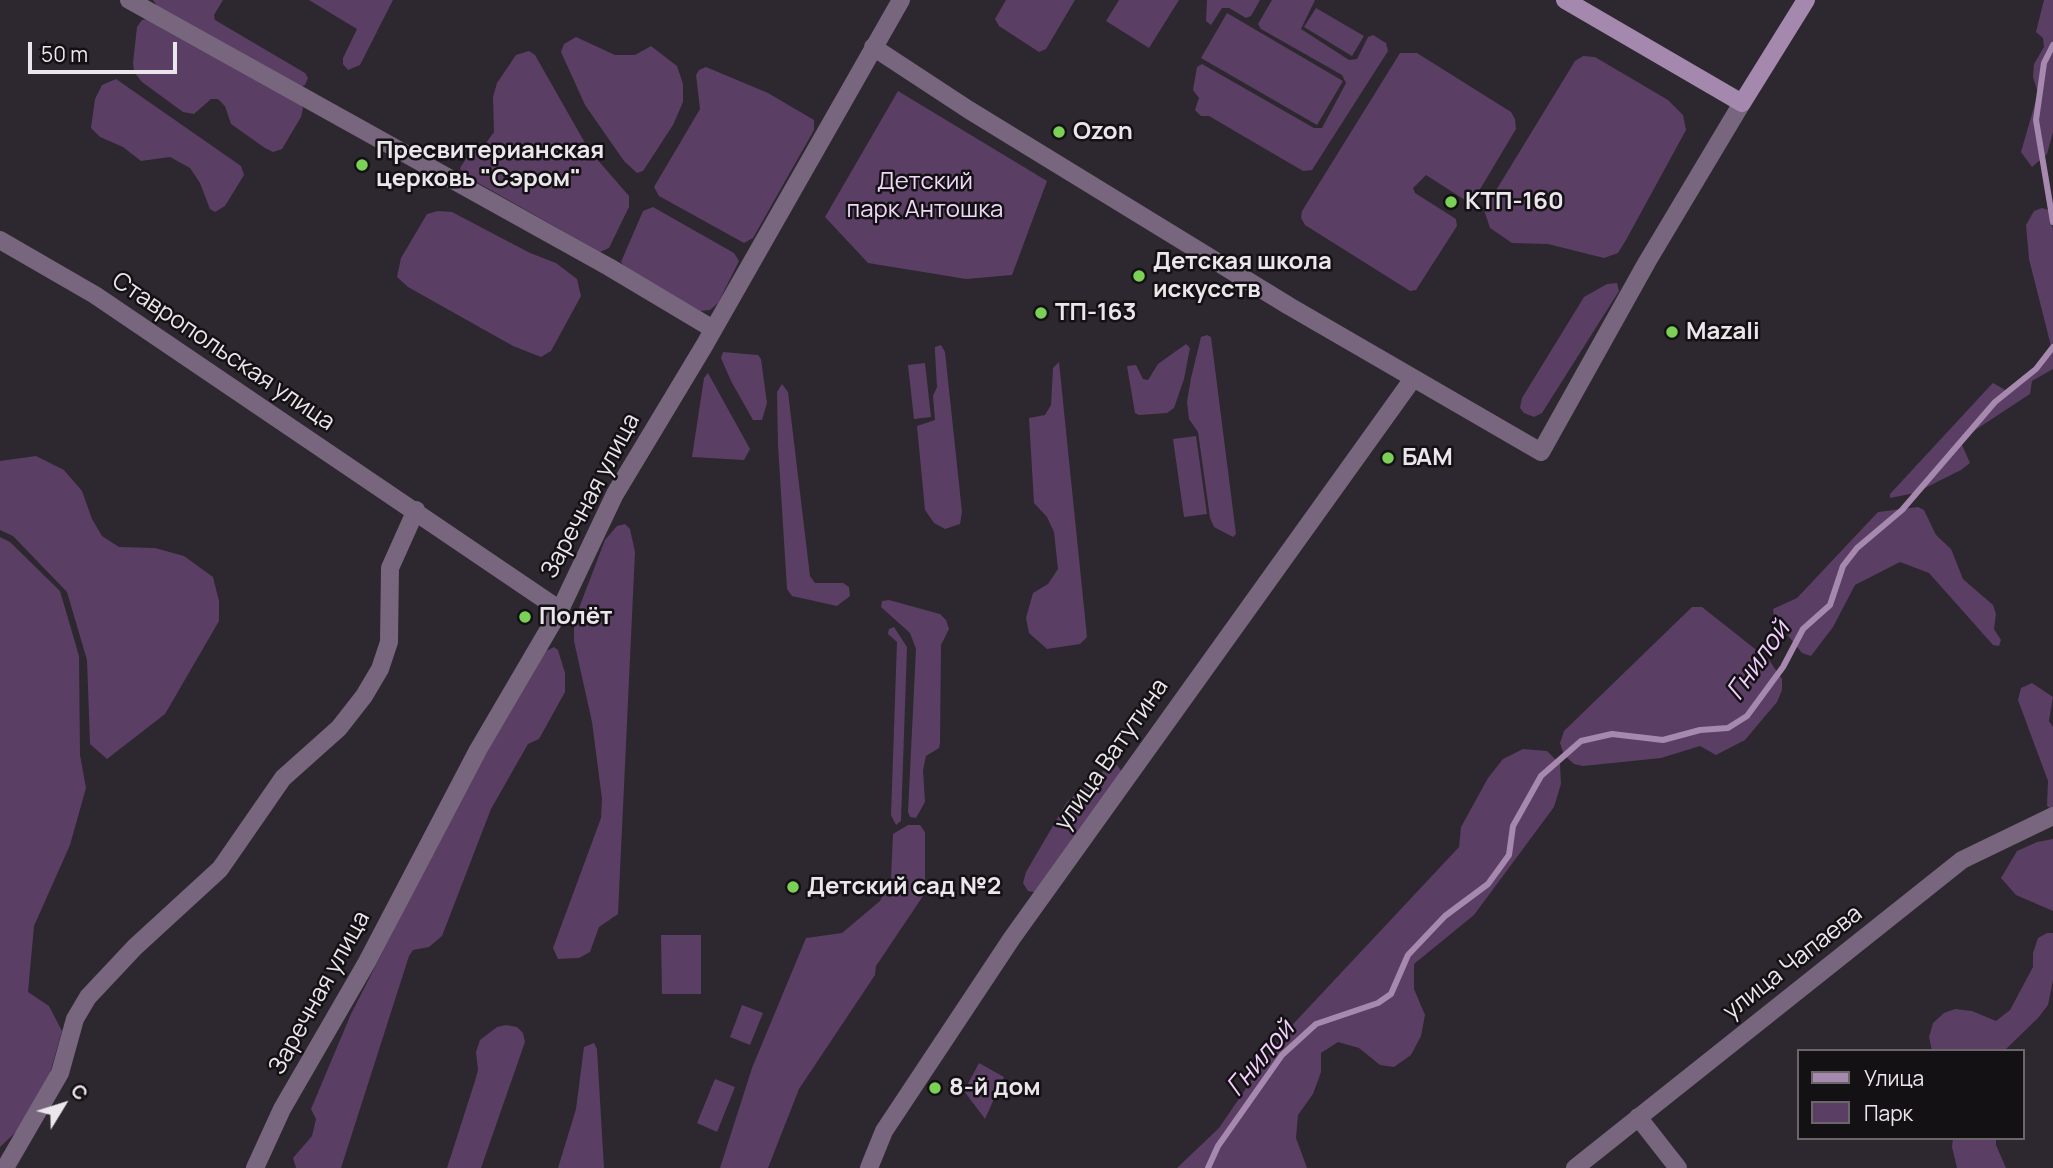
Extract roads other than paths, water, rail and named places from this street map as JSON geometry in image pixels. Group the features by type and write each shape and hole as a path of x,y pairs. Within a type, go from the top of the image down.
{"main road":[{"path":"1565,0 1742,103 1806,0"}],"street":[{"path":"129,0 609,267 713,329"},
{"name":"Заречная улица","path":"255,1168 282,1109 367,962 478,750 560,610 615,494 713,329 901,0"},
{"path":"873,47 1046,158 1412,380 1541,452 1647,262 1742,103"},
{"name":"Ставропольская улица","path":"0,240 95,295 560,610"},
{"name":"улица Ватутина","path":"869,1168 884,1131 1012,939 1167,718 1412,380"},
{"path":"5,1168 60,1073 75,1019 88,998 126,956 220,869 283,778 339,728 364,696 380,669 389,642 390,568 416,510"},
{"name":"улица Чапаева","path":"1575,1168 1962,860 2053,816"},
{"path":"1638,1117 1678,1168"}],"waterway":[{"name":"Гнилой","path":"2053,45 2044,63 2036,120 2053,222"},
{"name":"Гнилой","path":"1208,1168 1218,1146 1282,1055 1316,1024 1378,1003 1391,994 1408,955 1445,916 1488,884 1509,855 1513,826 1541,776 1581,741 1612,734 1663,740 1700,730 1728,728 1747,716 1783,667 1803,629 1830,605 1843,566 1857,548 1902,510 1995,402 2036,369 2053,347"}],"place":[{"name":"Ozon","path":"1059,132"},
{"name":"Пресвитерианская церковь \"Сэром\"","path":"362,165"},
{"name":"КТП-160","path":"1451,202"},
{"name":"Детская школа искусств","path":"1139,276"},
{"name":"ТП-163","path":"1041,313"},
{"name":"Mazali","path":"1672,332"},
{"name":"БАМ","path":"1388,458"},
{"name":"Полёт","path":"525,617"},
{"name":"Детский сад №2","path":"793,887"},
{"name":"8-й дом","path":"935,1088"}],"park label":[{"name":"Детский парк Антошка","path":"925,196"}]}
